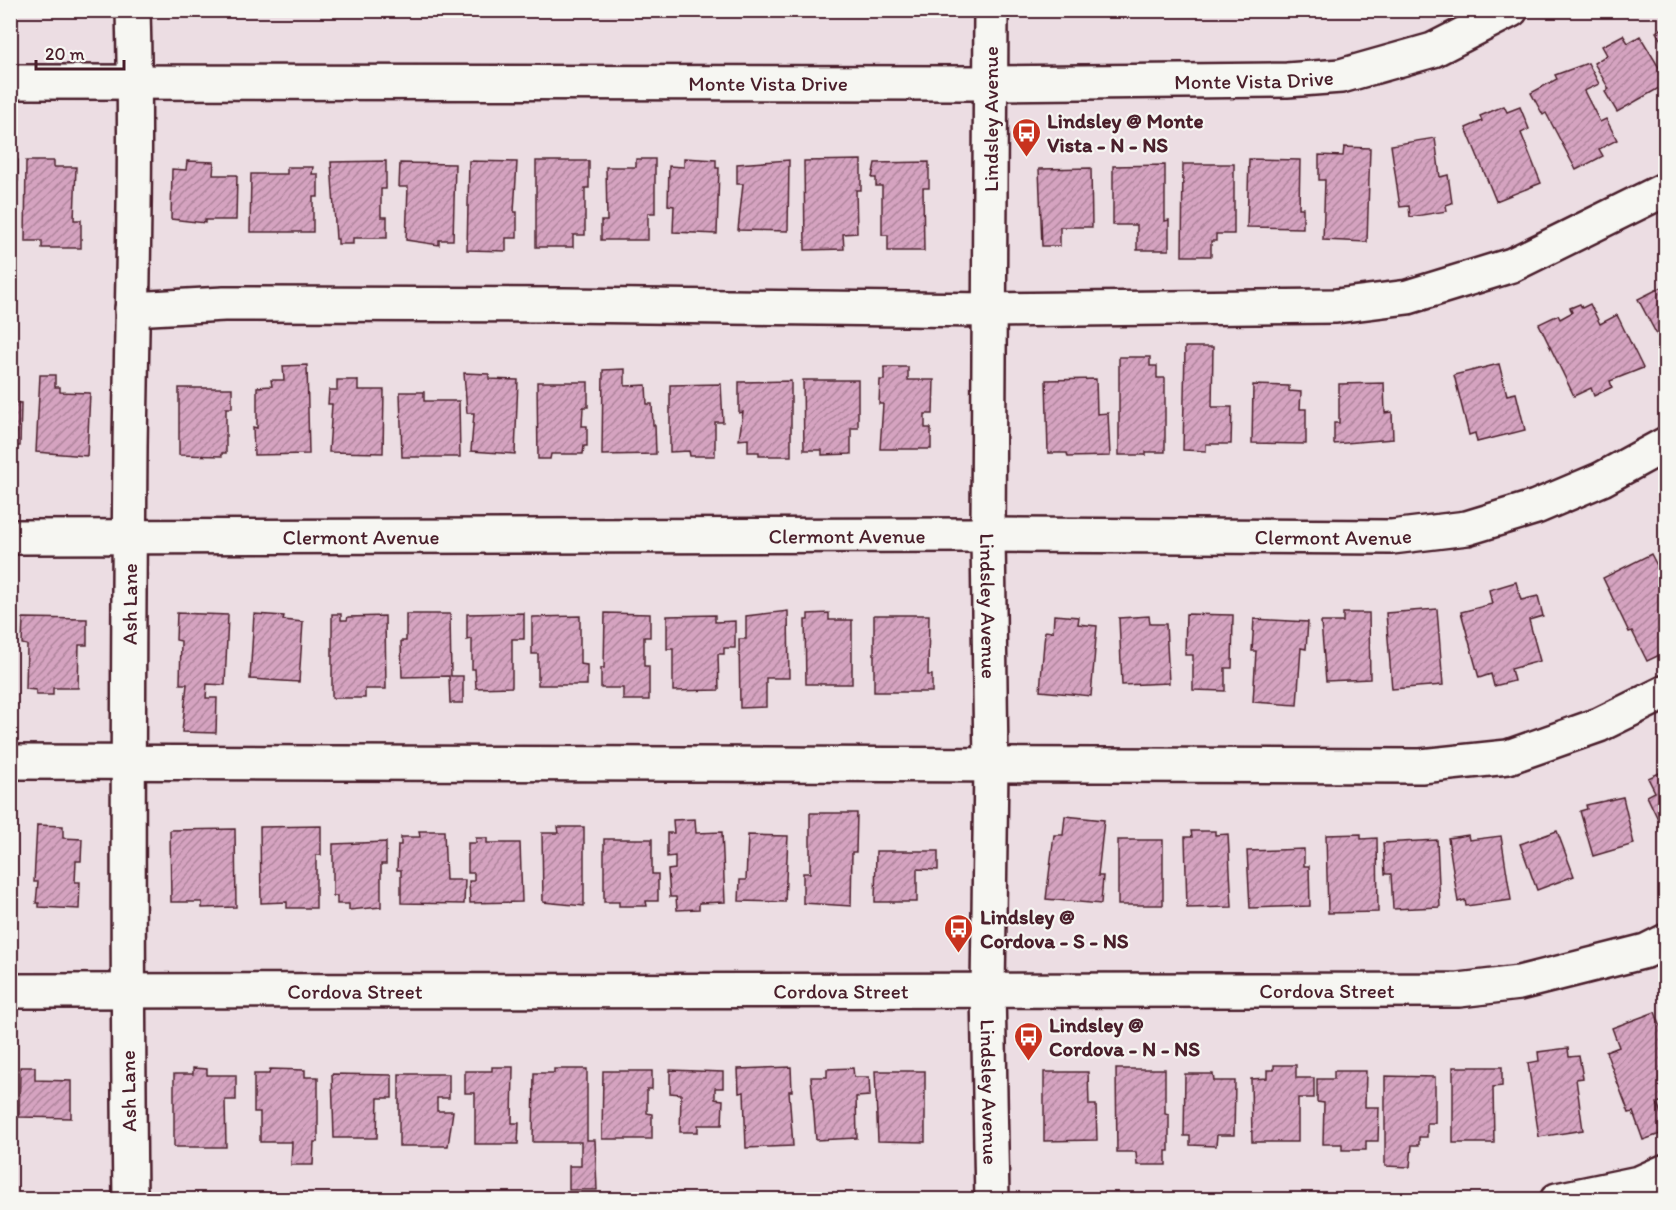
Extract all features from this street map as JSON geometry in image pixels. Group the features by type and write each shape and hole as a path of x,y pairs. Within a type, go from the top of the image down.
{"street":[{"name":"Ash Lane","path":"130,1200 128,992 135,82 133,10"},
{"name":"Lindsley Avenue","path":"991,10 988,535 991,765 988,990 992,1200"},
{"name":"Monte Vista Drive","path":"10,82 990,83 1287,80 1341,76 1433,50 1511,10"},
{"path":"132,309 236,304 990,310 1336,306 1408,297 1512,265 1665,189"},
{"name":"Clermont Avenue","path":"10,537 130,535 1392,537 1467,528 1536,507 1602,479 1665,444"},
{"path":"10,762 1421,766 1508,757 1599,725 1665,692"},
{"name":"Cordova Street","path":"10,991 1459,990 1519,983 1646,951 1665,941"},
{"path":"1557,1200 1639,1183 1665,1171"}],"building":[{"path":"1666,26 1666,48 1656,32"},
{"path":"1623,35 1628,43 1640,36 1666,79 1666,84 1617,112 1605,92 1609,89 1594,63 1607,55 1602,46"},
{"path":"1588,63 1599,84 1584,91 1600,122 1606,119 1617,140 1599,149 1603,156 1576,170 1546,113 1543,115 1531,93 1557,79 1555,75"},
{"path":"1504,106 1507,112 1520,107 1529,129 1521,133 1541,183 1496,201 1466,128 1482,121 1480,116"},
{"path":"1435,138 1440,177 1448,175 1452,203 1446,205 1447,211 1410,217 1409,206 1400,207 1391,145"},
{"path":"1344,147 1370,148 1367,242 1323,240 1325,180 1319,180 1319,155 1343,156"},
{"path":"684,158 716,160 716,168 719,168 717,234 673,232 674,206 668,205 669,166 684,167"},
{"path":"636,159 655,159 655,213 648,213 648,240 601,240 601,221 607,221 606,167 636,167"},
{"path":"1249,159 1300,160 1299,208 1303,208 1303,228 1247,227"},
{"path":"10,160 18,160 18,181 10,181"},
{"path":"789,160 788,231 738,230 743,184 737,184 737,164"},
{"path":"861,160 861,190 856,190 857,233 843,234 844,249 805,250 804,161"},
{"path":"26,161 54,161 54,167 76,167 74,220 81,220 81,248 42,248 42,241 25,241"},
{"path":"187,161 214,162 213,175 237,175 236,220 205,220 205,223 171,219 172,169 186,170"},
{"path":"386,161 386,189 381,189 381,217 387,217 387,238 353,238 353,244 338,244 331,162"},
{"path":"469,161 517,162 514,212 517,212 517,238 506,238 506,251 467,250"},
{"path":"536,161 589,161 589,188 585,188 585,235 573,235 573,247 536,247"},
{"path":"929,162 929,188 923,188 924,251 888,251 888,235 882,235 882,186 876,186 876,178 872,178 875,163"},
{"path":"400,163 455,164 453,240 439,240 439,245 406,240 408,187 399,187"},
{"path":"1183,164 1234,164 1234,234 1216,234 1216,241 1211,241 1211,256 1182,256"},
{"path":"1165,165 1165,221 1169,220 1169,250 1137,250 1137,225 1113,225 1113,166"},
{"path":"287,167 313,167 312,174 318,174 318,197 313,197 313,232 250,232 251,174 287,174"},
{"path":"1091,168 1092,227 1060,227 1060,246 1042,246 1039,169"},
{"path":"1666,285 1666,352 1638,299"},
{"path":"1580,304 1582,308 1590,304 1600,324 1617,315 1643,368 1610,381 1612,387 1594,396 1591,388 1574,396 1539,324 1558,315 1560,319 1572,312 1570,308"},
{"path":"1185,347 1213,347 1212,407 1232,407 1231,444 1206,444 1206,451 1183,450"},
{"path":"1119,357 1150,357 1150,366 1157,366 1157,378 1165,378 1165,452 1119,455"},
{"path":"1499,364 1507,395 1516,393 1525,430 1477,442 1475,433 1469,435 1454,375"},
{"path":"307,365 309,454 254,455 253,427 257,428 257,387 272,386 271,380 284,380 283,366"},
{"path":"884,367 908,367 908,380 934,380 933,414 925,414 925,428 931,428 931,449 880,449 883,404 879,404 880,380 884,380"},
{"path":"625,369 625,386 646,385 647,404 652,404 656,454 602,455 603,370"},
{"path":"464,373 489,374 489,379 518,380 515,454 471,451 474,413 467,413"},
{"path":"40,375 55,375 55,387 60,387 60,392 90,393 87,456 36,452"},
{"path":"1096,379 1097,414 1108,413 1110,456 1068,457 1067,453 1048,453 1046,380"},
{"path":"337,380 358,380 358,390 384,390 383,453 329,452 332,404 328,404 329,390 337,390"},
{"path":"803,380 858,380 858,428 851,428 851,454 822,455 822,450 804,450"},
{"path":"791,381 791,456 759,456 759,452 748,452 748,439 739,440 743,412 739,413 739,382"},
{"path":"537,382 588,382 588,407 583,407 582,426 587,426 587,446 584,446 583,454 551,454 550,459 538,459"},
{"path":"1384,383 1385,413 1392,412 1393,439 1334,444 1334,423 1339,423 1339,384"},
{"path":"721,384 723,422 715,422 715,456 690,456 689,451 670,452 670,385"},
{"path":"1253,385 1289,386 1289,391 1301,392 1300,409 1306,409 1306,444 1252,443"},
{"path":"179,388 232,388 232,408 226,408 226,453 222,453 222,456 179,455"},
{"path":"400,392 424,392 424,401 459,401 460,457 402,457"},
{"path":"10,402 21,403 20,446 10,446"},
{"path":"1651,554 1663,577 1666,576 1666,652 1647,661 1632,631 1629,632 1603,578"},
{"path":"1516,582 1521,600 1538,596 1543,616 1529,620 1540,661 1511,669 1514,681 1494,686 1491,674 1479,678 1461,612 1492,604 1489,590"},
{"path":"1437,609 1443,685 1392,689 1386,613"},
{"path":"788,611 789,678 766,678 766,707 740,708 739,639 746,639 746,616"},
{"path":"177,613 228,615 225,685 207,684 206,698 217,698 216,733 182,732 187,684 180,684 181,641 176,640"},
{"path":"524,613 524,639 512,639 512,687 476,688 475,669 472,669 472,639 467,640 467,614"},
{"path":"605,613 650,614 650,637 644,637 644,666 649,666 649,700 623,700 623,688 601,688 601,668 604,668"},
{"path":"829,613 829,620 852,620 852,684 806,684 805,620 808,620 808,614"},
{"path":"1343,613 1369,613 1370,679 1326,681 1321,622 1343,622"},
{"path":"254,614 284,616 283,620 303,622 299,682 250,679"},
{"path":"332,614 341,614 341,620 347,620 348,617 385,616 386,689 365,689 365,698 332,698"},
{"path":"406,614 450,614 451,676 463,676 463,703 450,703 449,676 402,677 401,641 406,641"},
{"path":"1186,614 1233,615 1232,668 1225,668 1225,691 1193,690 1193,655 1185,655"},
{"path":"715,615 715,622 735,621 735,648 724,648 724,654 718,654 719,690 673,691 673,649 667,649 667,616"},
{"path":"874,615 929,615 928,675 932,675 932,692 874,692"},
{"path":"1054,615 1079,617 1078,624 1097,626 1091,696 1040,691 1045,631 1053,632"},
{"path":"580,616 580,664 587,665 587,685 538,685 538,654 532,654 532,617"},
{"path":"1149,616 1150,624 1166,624 1169,683 1122,685 1119,618"},
{"path":"23,618 87,619 87,645 79,645 78,688 53,688 53,695 36,695 36,690 26,689 27,645 22,644"},
{"path":"1254,619 1308,622 1306,649 1301,648 1297,705 1253,702 1256,651 1252,651"},
{"path":"1666,770 1666,836 1647,796 1655,792 1648,778"},
{"path":"1623,797 1634,844 1593,856 1580,811 1587,809 1586,805"},
{"path":"810,813 857,813 856,852 852,852 851,906 803,903 803,873 810,873"},
{"path":"1065,816 1104,820 1098,876 1103,876 1101,904 1046,899 1054,835 1063,835"},
{"path":"695,819 696,833 722,832 725,902 699,903 699,909 677,910 676,897 670,897 668,870 675,869 675,856 667,857 667,833 674,833 673,820"},
{"path":"37,825 63,826 63,838 82,839 81,861 76,861 75,882 80,882 79,909 39,907 39,903 36,903 38,882 34,882"},
{"path":"321,826 321,855 316,855 316,908 287,908 287,902 261,903 260,827"},
{"path":"558,827 584,827 584,906 543,902 542,833 559,833"},
{"path":"235,829 236,907 202,908 202,902 171,902 170,830"},
{"path":"419,831 444,831 446,880 465,880 464,904 401,903 401,870 397,870 398,845 401,845 401,837 420,837"},
{"path":"1191,831 1215,831 1215,835 1228,834 1232,907 1187,908 1185,837 1192,837"},
{"path":"1557,831 1574,876 1537,890 1520,844"},
{"path":"1361,834 1361,839 1377,838 1378,912 1328,913 1326,835"},
{"path":"748,835 788,836 785,902 739,901 740,880 746,880"},
{"path":"1468,835 1469,840 1501,836 1511,900 1466,906 1465,900 1458,902 1448,838"},
{"path":"476,838 487,838 487,843 520,843 522,902 470,903 469,881 474,881 474,873 468,873 468,843 476,843"},
{"path":"604,839 652,839 652,874 658,874 658,901 646,901 647,906 619,906 619,902 604,902"},
{"path":"1118,840 1163,840 1163,905 1118,905"},
{"path":"1437,840 1440,907 1393,909 1391,874 1385,874 1383,843"},
{"path":"386,842 386,864 381,864 381,907 349,910 349,904 337,904 337,896 333,896 333,844"},
{"path":"1304,849 1304,866 1309,866 1310,906 1250,908 1247,851"},
{"path":"876,851 938,851 938,870 917,869 917,902 875,902"},
{"path":"1655,1012 1666,1040 1666,1100 1657,1103 1666,1132 1643,1140 1633,1112 1629,1113 1606,1052 1619,1047 1612,1028"},
{"path":"1568,1048 1569,1057 1579,1056 1583,1078 1576,1079 1583,1130 1539,1137 1528,1063 1539,1061 1538,1052"},
{"path":"1274,1065 1296,1065 1296,1078 1314,1078 1314,1098 1298,1098 1298,1142 1252,1142 1251,1079 1267,1078 1267,1070 1274,1070"},
{"path":"20,1067 35,1067 35,1080 71,1081 71,1118 19,1117"},
{"path":"492,1067 513,1067 512,1123 519,1123 518,1144 475,1144 475,1093 465,1093 465,1071 492,1071"},
{"path":"791,1067 792,1091 789,1091 793,1146 746,1148 744,1092 739,1093 738,1069"},
{"path":"1453,1067 1502,1067 1502,1086 1493,1087 1494,1143 1453,1143"},
{"path":"193,1068 207,1069 207,1075 236,1075 236,1100 225,1100 226,1147 174,1147 174,1074 193,1074"},
{"path":"853,1068 854,1077 869,1077 870,1096 856,1097 857,1138 816,1140 811,1077 827,1077 827,1069"},
{"path":"270,1069 305,1070 305,1077 318,1077 318,1142 314,1142 313,1165 291,1165 292,1142 260,1142 260,1112 254,1112 254,1074 269,1074"},
{"path":"554,1069 587,1069 587,1140 595,1140 597,1190 569,1190 569,1166 581,1166 581,1142 533,1142 534,1073 554,1073"},
{"path":"1116,1069 1165,1069 1165,1114 1169,1115 1169,1151 1166,1151 1166,1165 1137,1165 1136,1152 1117,1152"},
{"path":"670,1070 723,1072 723,1088 715,1088 715,1099 723,1100 722,1125 698,1125 698,1132 680,1132 681,1094 670,1093"},
{"path":"603,1071 652,1071 652,1089 647,1089 647,1113 652,1114 652,1139 602,1139"},
{"path":"875,1071 925,1071 925,1142 878,1141"},
{"path":"1334,1071 1366,1071 1365,1107 1379,1107 1378,1141 1366,1141 1366,1150 1342,1150 1342,1144 1323,1144 1324,1103 1317,1102 1317,1079 1334,1079"},
{"path":"1044,1072 1088,1072 1089,1105 1096,1105 1097,1140 1044,1141"},
{"path":"332,1074 392,1075 392,1098 378,1098 377,1138 334,1138"},
{"path":"399,1074 449,1074 449,1098 437,1098 437,1111 453,1111 448,1146 399,1146"},
{"path":"1185,1074 1213,1074 1214,1081 1235,1081 1234,1135 1217,1135 1216,1146 1190,1145 1190,1136 1184,1136"},
{"path":"1385,1076 1435,1077 1435,1123 1427,1123 1427,1137 1419,1137 1419,1145 1412,1145 1410,1167 1385,1166"}],"place":[{"name":"Lindsley @ Monte Vista - N - NS","path":"1026,158"},
{"name":"Lindsley @ Cordova - S - NS","path":"959,954"},
{"name":"Lindsley @ Cordova - N - NS","path":"1028,1062"}]}
